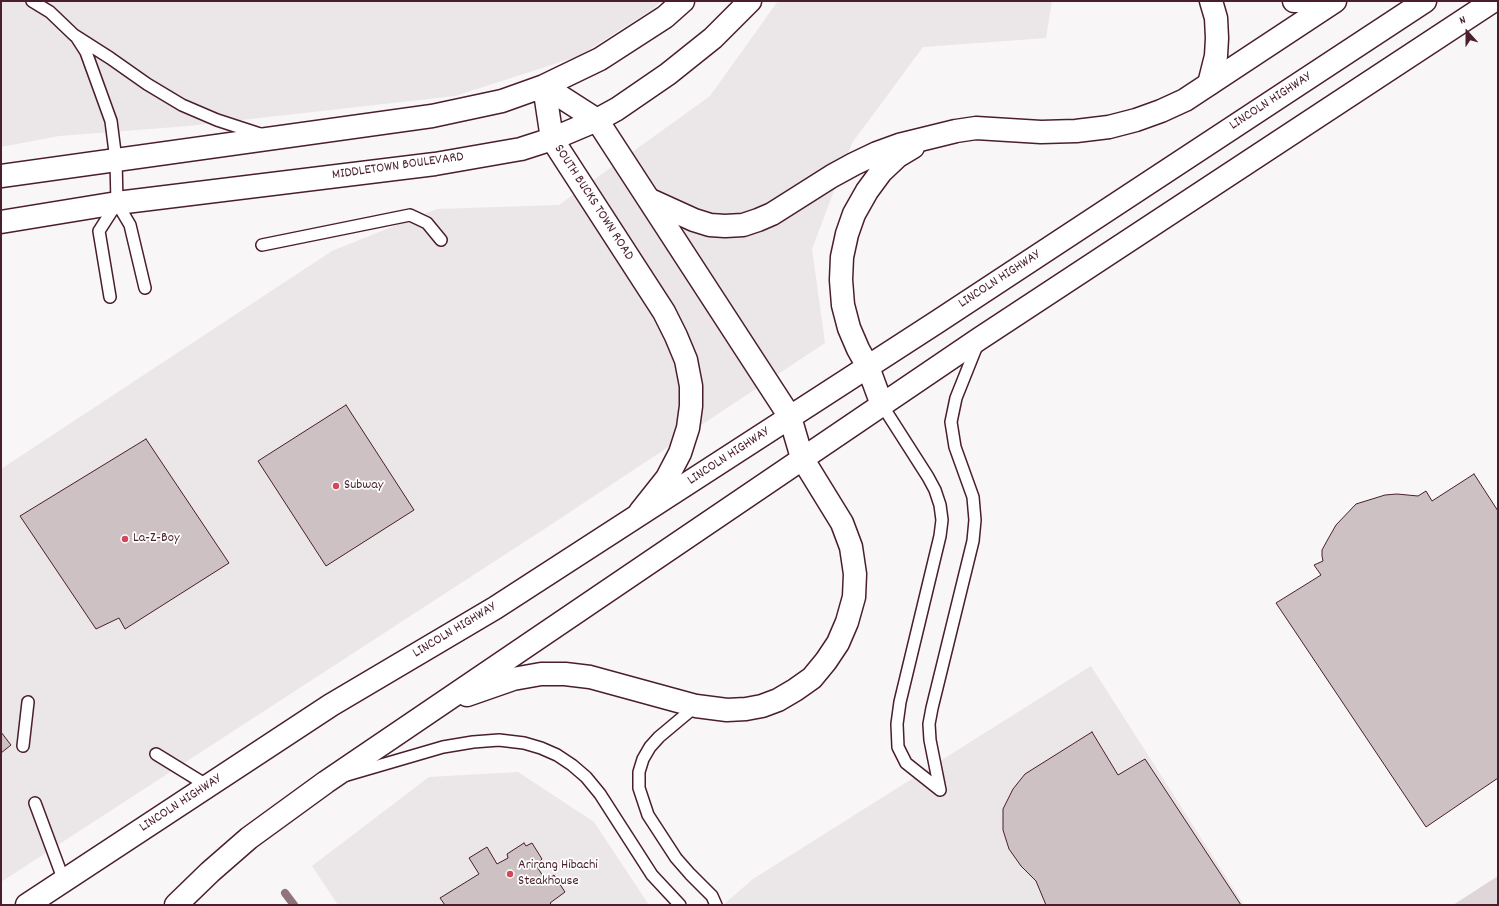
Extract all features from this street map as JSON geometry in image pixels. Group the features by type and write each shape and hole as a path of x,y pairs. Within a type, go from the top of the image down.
{"main road":[{"path":"1,176 432,116 502,101 544,86 600,60 665,17 683,1"},
{"name":"MIDDLETOWN BOULEVARD","path":"1,222 117,203 435,164 521,149 552,139 597,120 617,108 668,74 713,38 750,1"},
{"path":"1209,84 1216,56 1217,38 1216,18 1211,1"},
{"path":"1294,1 1304,1"},
{"path":"650,200 694,220 710,225 743,225 772,214 832,176 877,153 899,145 956,131 976,128 1042,132 1076,131 1109,127 1136,120 1185,100 1335,1"},
{"name":"LINCOLN HIGHWAY","path":"27,905 331,705 495,608 790,417 1425,1"},
{"path":"176,905 210,872 249,838 326,782 979,339 1493,1"},
{"path":"431,710 513,679 541,674 565,674 590,677 696,706 727,710 762,706 778,700 812,678 838,643 847,622 854,598 855,574 851,547 842,523 802,458 790,417 597,120 544,86"},
{"name":"SOUTH BUCKS TOWN ROAD","path":"544,86 552,139 664,312 686,360 691,386 691,406 688,428 680,453 667,478 637,516"},
{"path":"882,405 868,366 858,349 849,328 843,304 841,265 847,234 854,214 867,191 881,172 898,156 915,146 936,137"}],"lane":[{"path":"32,1 50,12 74,35 86,52 111,121 116,160 117,203 130,225 146,288"},
{"path":"74,35 147,84 182,105 217,120 273,138"},
{"path":"110,297 99,230 117,203"},
{"path":"262,245 410,215 427,223 441,240"},
{"path":"882,405 936,490 940,505 942,520 940,536 900,702 897,724 898,747 906,763 940,790 930,740 929,724 973,542 975,520 973,497 955,447 951,422 956,398 979,339"},
{"path":"24,746 28,702"},
{"path":"696,706 659,737 650,747 643,759 639,772 639,788 648,815 676,858 712,896 716,905"},
{"path":"326,782 443,747 473,742 499,740 524,743 541,748 567,761 586,777 600,794 652,875 680,905"},
{"path":"156,754 208,786"},
{"path":"35,804 64,881"}],"shaded area":[{"path":"1,1 661,1 653,9 579,56 455,96 188,126 59,136 1,147"},
{"path":"778,1 1052,1 1046,38 923,47 852,143 812,249 825,343 555,522 1,882 1,469 332,251 437,209 559,205 710,96"},
{"path":"1091,666 1244,905 723,905 753,879"},
{"path":"518,772 594,822 649,905 338,905 312,866 429,777"},
{"path":"1498,876 1498,905 1453,905"}],"building":[{"name":"Subway","path":"346,405 414,510 326,566 258,461"},
{"name":"La-Z-Boy","path":"146,439 229,563 125,629 119,618 96,629 20,516"},
{"path":"1474,474 1498,511 1498,778 1426,827 1276,603 1321,575 1314,565 1323,561 1322,550 1336,525 1356,504 1385,495 1397,494 1418,496 1426,491 1432,501"},
{"path":"1,732 11,745 1,753"},
{"path":"1092,732 1118,775 1145,759 1241,905 1046,905 1036,881 1021,866 1009,849 1003,830 1003,809 1013,789 1025,774"},
{"name":"Arirang Hibachi Steakhouse","path":"524,843 526,846 532,843 542,859 536,865 546,881 554,875 565,892 550,903 552,905 445,905 440,898 479,874 469,858 487,847 497,864 508,858 507,854"}],"waterway":[{"path":"285,893 294,905"}],"place":[{"name":"Subway","path":"336,486"},
{"name":"La-Z-Boy","path":"125,539"},
{"name":"Arirang Hibachi Steakhouse","path":"510,874"}]}
